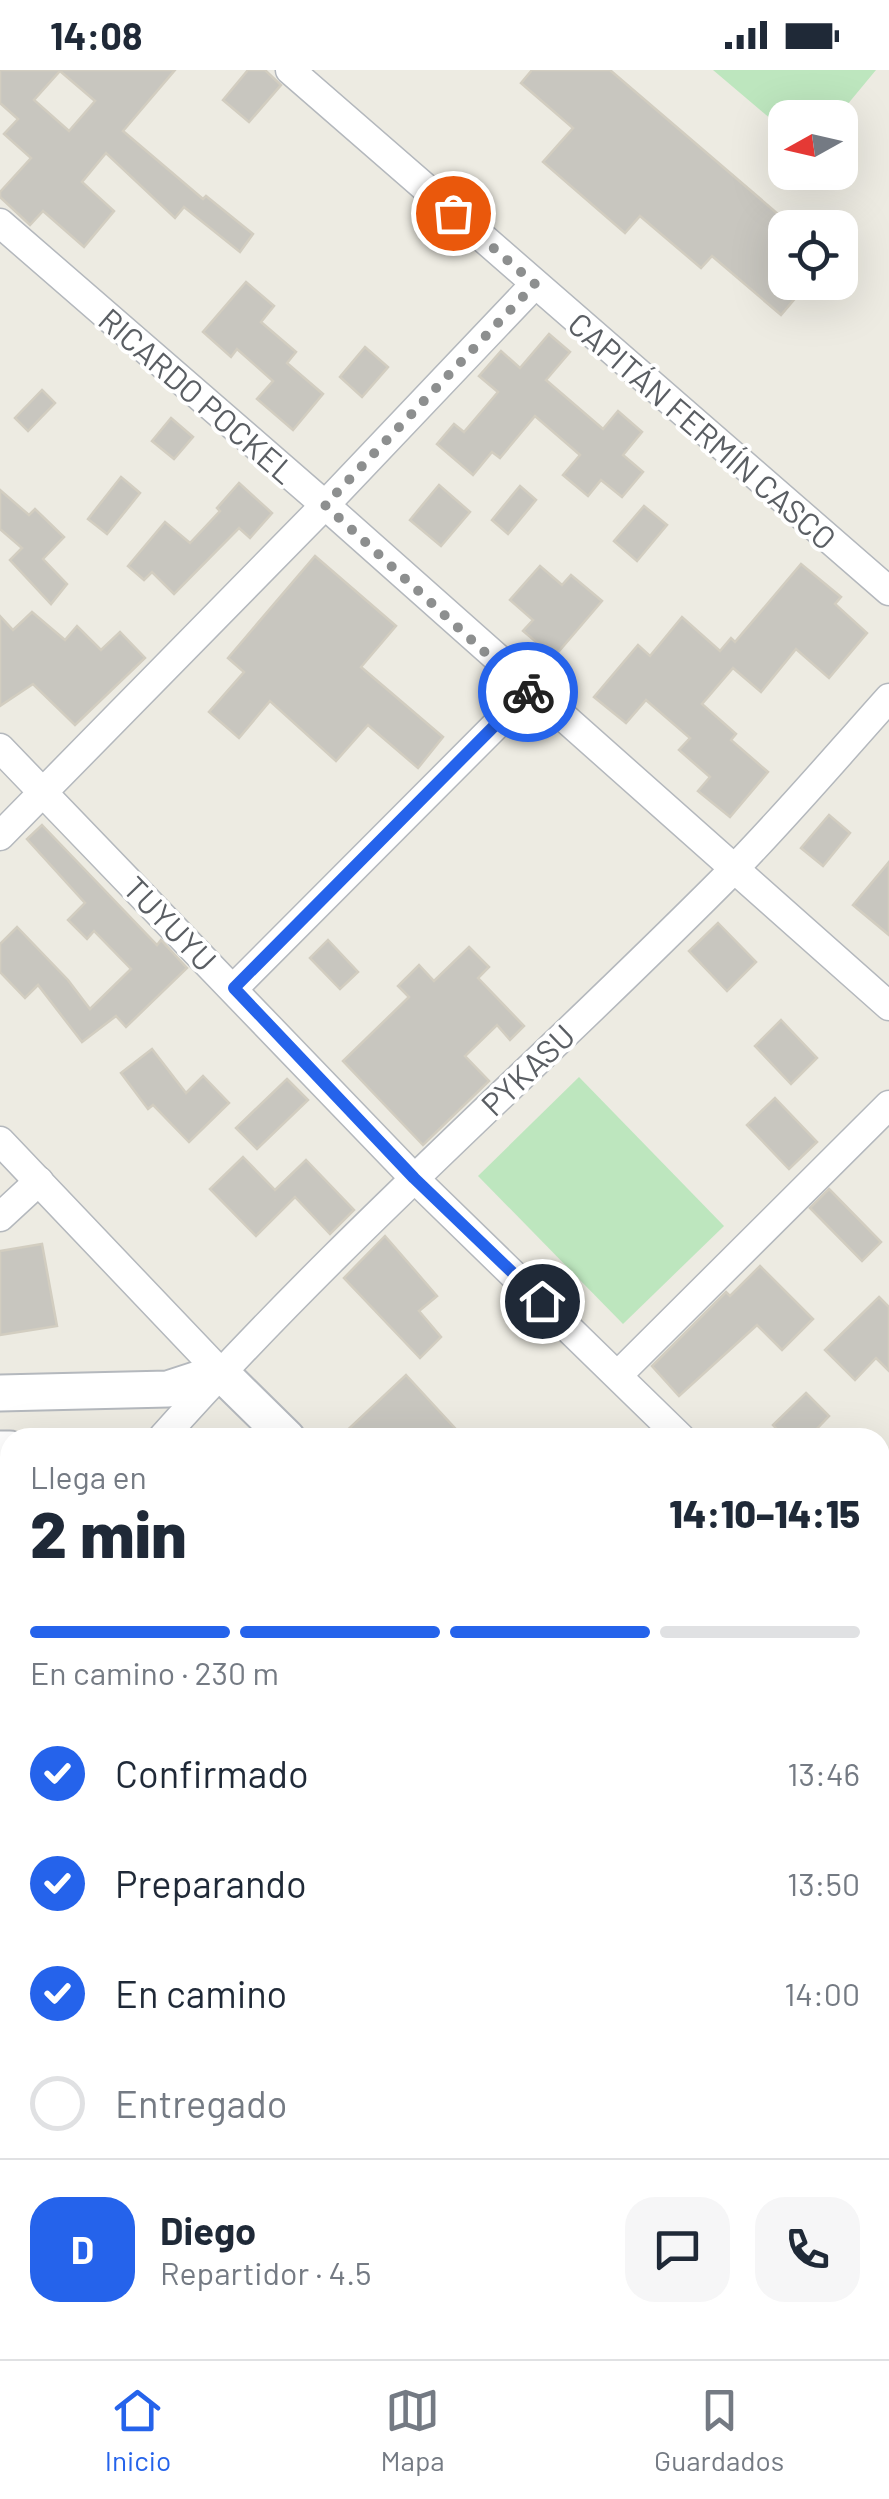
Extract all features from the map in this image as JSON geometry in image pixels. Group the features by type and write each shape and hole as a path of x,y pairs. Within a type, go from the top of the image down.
{"street":[{"name":"CAPITÁN FERMÍN CASCO","path":"290,70 889,591"},
{"name":"RICARDO POCKEL","path":"0,223 325,505 889,1006"},
{"path":"0,836 325,505 535,284"},
{"path":"234,988 530,690"},
{"name":"PYKASU","path":"171,1428 220,1372 414,1178 733,870 889,698"},
{"name":"TUYUYU","path":"0,748 414,1178 670,1428"},
{"path":"618,1374 889,1105"},
{"path":"0,1141 276,1428"},
{"path":"0,1218 39,1180"},
{"path":"0,1392 168,1389 220,1372"}],"green space":[{"path":"713,70 876,70 851,100 768,100 768,117"},
{"path":"579,1077 724,1226 623,1324 478,1176"}],"building":[{"path":"0,70 175,70 123,131 203,199 206,196 253,234 240,252 184,207 175,218 106,153 82,182 114,211 84,247 43,211 30,225 0,197 0,192 31,158 4,134 18,119 0,103","holes":["60,71 95,101 69,131 34,100"]},
{"path":"248,70 265,70 281,85 249,122 223,100"},
{"path":"532,70 610,70 773,210 768,210 768,300 794,300 781,315 712,256 701,268 640,216 625,233 543,162 573,128 521,83"},
{"path":"246,282 274,306 261,322 296,352 287,363 323,394 293,430 257,399 273,381 237,349 231,357 203,332"},
{"path":"549,334 570,352 546,380 603,429 618,411 642,432 623,455 643,472 622,497 601,480 588,496 563,475 580,455 535,416 500,458 492,452 473,475 437,444 454,424 464,432 498,392 479,376 501,351 520,368"},
{"path":"365,347 388,367 362,397 340,377"},
{"path":"42,390 55,403 28,431 15,418"},
{"path":"171,418 193,437 174,459 152,441"},
{"path":"121,477 140,493 107,534 88,519"},
{"path":"239,483 272,513 250,538 239,528 174,594 152,572 144,580 128,566 165,522 190,543"},
{"path":"439,485 470,512 441,546 410,520"},
{"path":"520,486 536,500 508,534 492,520"},
{"path":"0,490 29,515 35,509 64,537 43,559 67,584 51,604 10,560 22,548 0,529"},
{"path":"644,506 667,525 637,561 614,541"},
{"path":"315,556 396,626 361,667 443,737 418,768 368,725 336,761 270,701 239,738 209,712 244,672 228,658"},
{"path":"801,564 841,597 835,604 867,633 829,678 796,649 761,692 733,668 702,704 736,734 731,740 768,772 730,817 698,791 710,777 679,750 690,738 646,700 626,723 594,697 638,645 650,656 682,617 720,651 731,638 735,642"},
{"path":"540,566 562,585 571,575 602,601 554,657 523,631 533,620 510,600"},
{"path":"32,612 65,640 77,626 101,650 120,632 145,658 75,725 33,684 0,706 0,616 13,630"},
{"path":"829,815 850,833 823,866 801,848"},
{"path":"42,825 157,945 161,940 187,968 126,1027 116,1016 82,1042 38,985 25,998 0,972 0,944 17,927 90,1009 131,969 94,931 87,939 68,920 85,903 27,839"},
{"path":"889,862 889,935 853,905"},
{"path":"718,923 756,962 727,991 689,951"},
{"path":"328,940 358,972 340,989 310,958"},
{"path":"469,947 489,967 478,978 524,1026 510,1040 497,1025 465,1056 489,1081 423,1145 343,1061 409,997 398,986 419,965 434,981"},
{"path":"781,1020 817,1058 791,1084 755,1046"},
{"path":"152,1049 186,1093 203,1076 229,1103 189,1142 153,1105 148,1109 121,1073"},
{"path":"287,1079 308,1100 257,1149 236,1128"},
{"path":"775,1098 817,1142 789,1169 747,1125"},
{"path":"243,1157 275,1190 306,1160 354,1210 330,1234 295,1197 256,1236 210,1189"},
{"path":"829,1189 881,1242 862,1261 810,1208"},
{"path":"385,1236 437,1296 419,1311 441,1337 420,1358 344,1278"},
{"path":"42,1244 57,1326 0,1335 0,1251"},
{"path":"760,1266 813,1319 782,1350 757,1325 679,1396 652,1366 726,1292 730,1296"},
{"path":"879,1297 889,1307 889,1371 876,1358 855,1380 825,1350"},
{"path":"406,1375 455,1428 350,1428"},
{"path":"806,1393 829,1416 818,1428 773,1425"}],"way so far":[{"path":"453,213 535,284 325,505 528,692"}],"route":[{"path":"528,692 234,988 414,1178 542,1301"}]}
